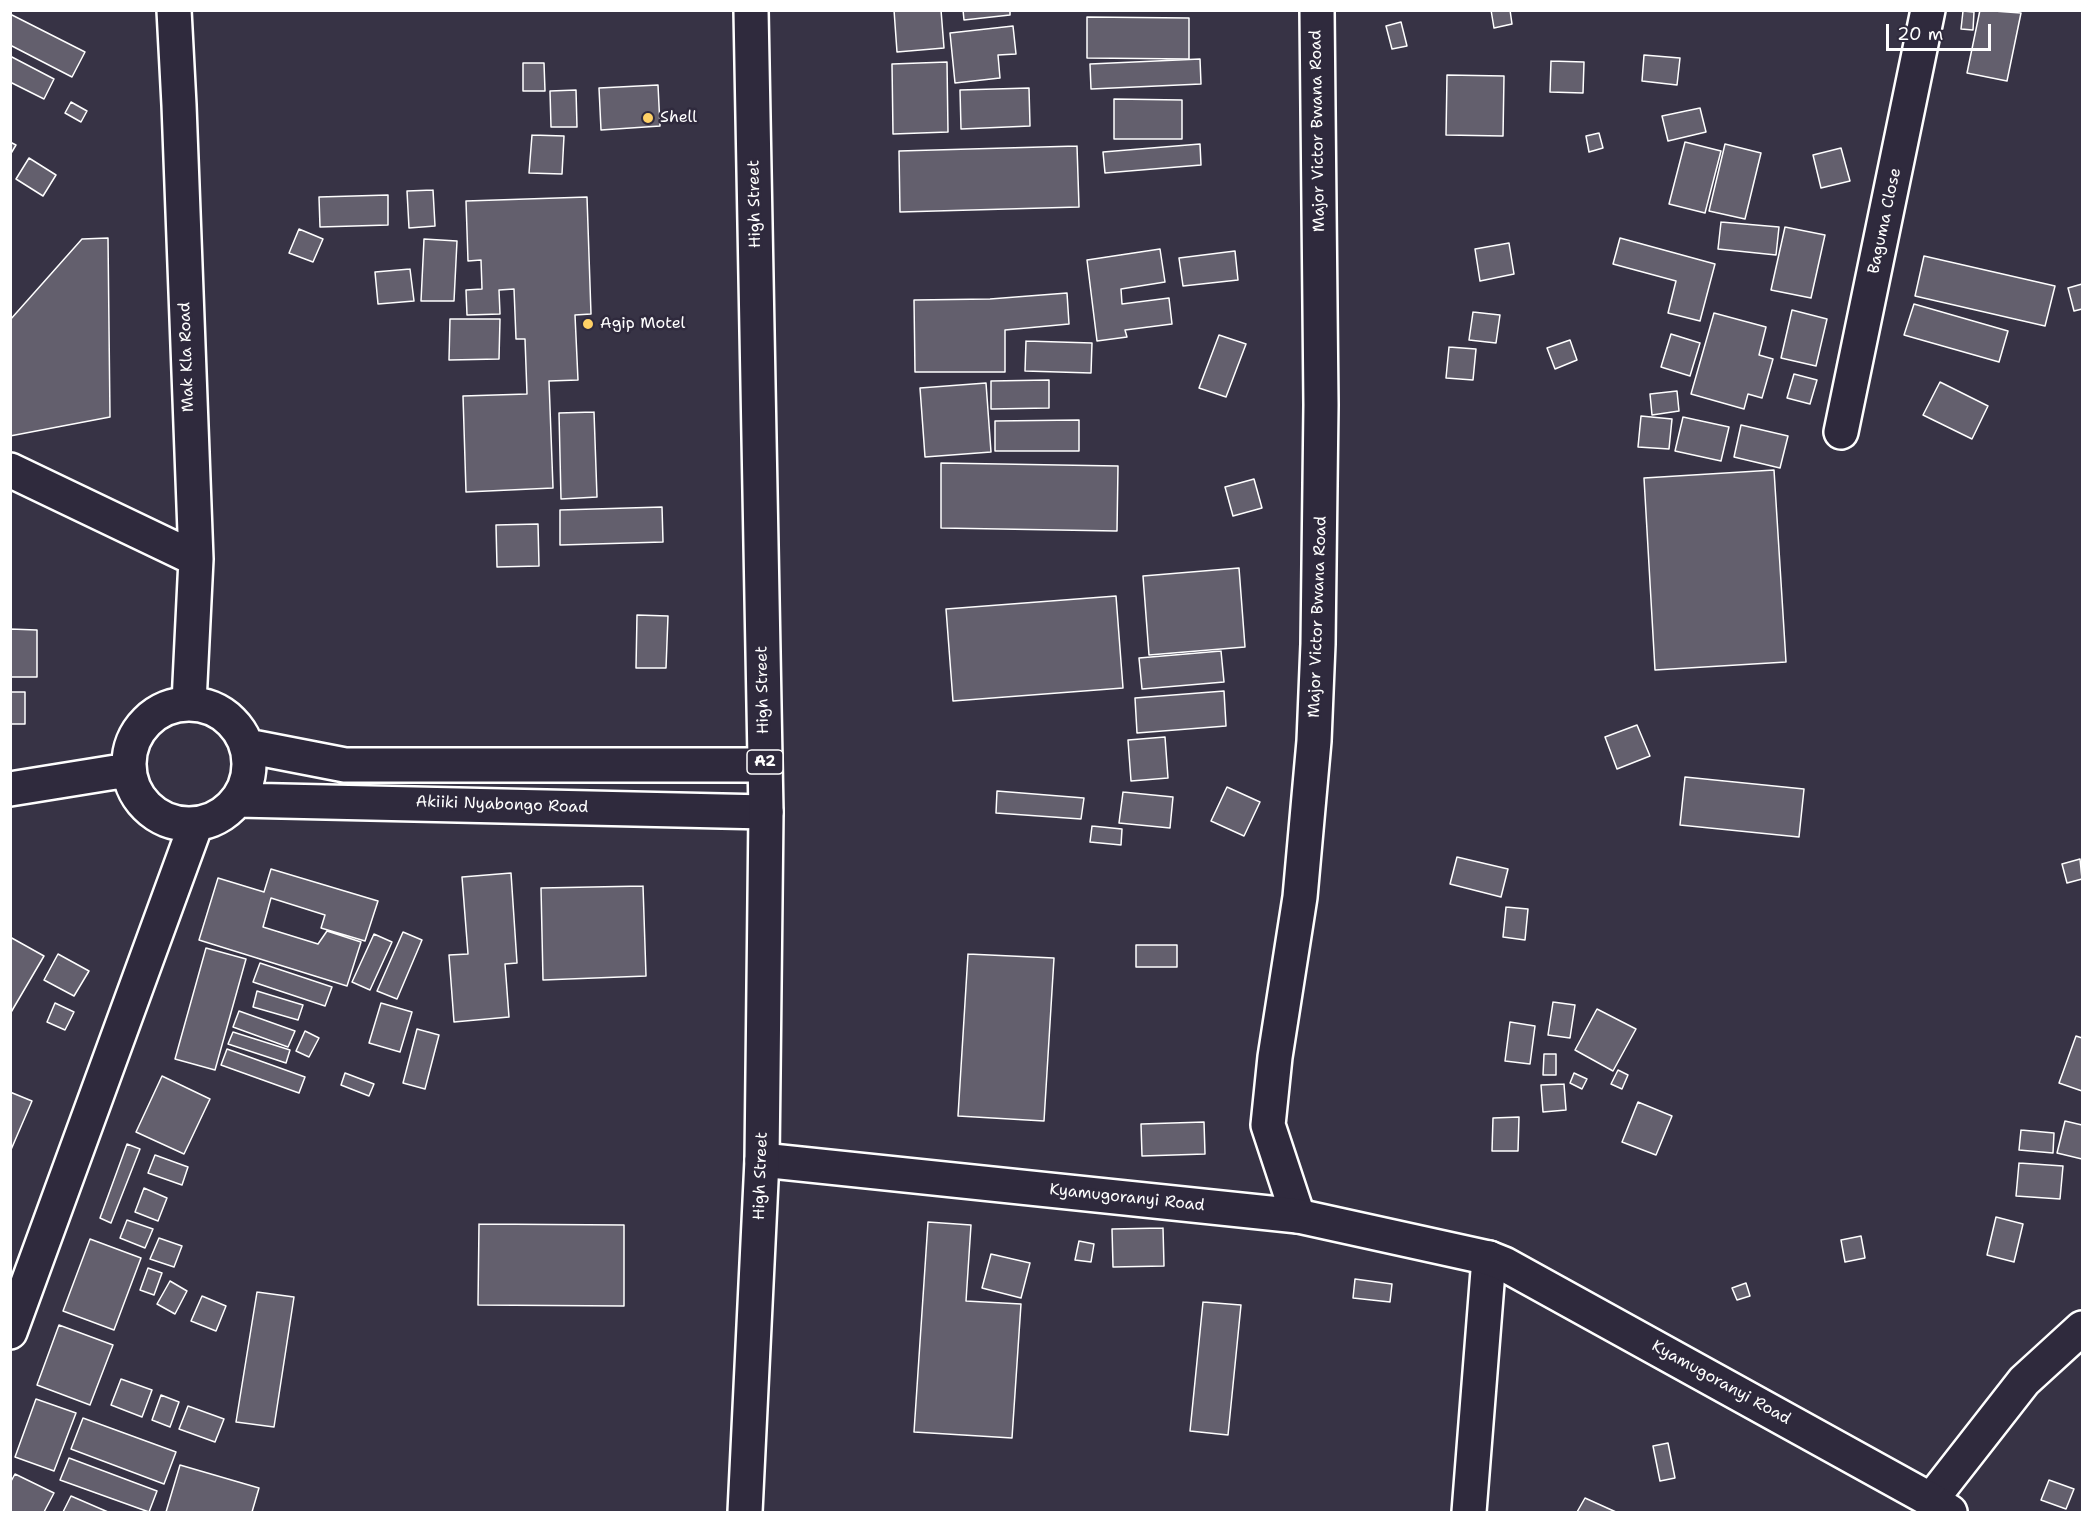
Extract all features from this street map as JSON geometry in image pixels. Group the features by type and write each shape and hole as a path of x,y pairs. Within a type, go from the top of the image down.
{"street":[{"name":"Mak Kla Road","path":"174,10 196,559 189,703"},
{"name":"High Street","path":"746,1512 762,1160 766,812 751,10"},
{"name":"Major Victor Bwana Road","path":"1298,1216 1269,1125 1275,1057 1302,875 1314,741 1318,644 1321,394 1317,10"},
{"name":"Baguma Close","path":"1841,432 1928,10"},
{"path":"10,470 196,559"},
{"path":"189,703 206,705 220,711 237,726 247,746 249,774 238,800 219,817 196,824 171,822 150,811 135,793 128,770 132,745 144,723 157,712 173,705 189,703"},
{"path":"247,746 345,765 765,765"},
{"path":"10,789 128,770"},
{"name":"Akiiki Nyabongo Road","path":"238,800 766,812"},
{"path":"10,1332 196,824"},
{"name":"Kyamugoranyi Road","path":"762,1160 1298,1216 1489,1258 1504,1264 1941,1506"},
{"path":"1469,1512 1489,1258"},
{"path":"1941,1506 2024,1381 2082,1328"}],"building":[{"path":"894,10 941,10 944,48 897,52"},
{"path":"963,10 1010,10 1010,15 964,20"},
{"path":"1491,10 1510,10 1512,24 1494,28"},
{"path":"1980,10 2021,13 2007,81 1967,73"},
{"path":"1963,11 1974,12 1973,30 1961,29"},
{"path":"10,14 85,52 72,77 10,45"},
{"path":"1087,17 1189,18 1189,59 1087,58"},
{"path":"1401,22 1407,46 1392,49 1386,26"},
{"path":"1013,26 1016,54 998,55 1000,78 955,83 950,33"},
{"path":"1644,55 1680,58 1677,85 1642,81"},
{"path":"10,56 54,79 44,99 10,82"},
{"path":"1200,59 1201,84 1091,89 1090,64"},
{"path":"1551,61 1584,62 1583,93 1550,92"},
{"path":"947,62 948,132 893,134 892,64"},
{"path":"523,63 544,63 545,91 523,91"},
{"path":"1447,75 1504,76 1503,136 1446,135"},
{"path":"658,85 660,126 601,130 599,88"},
{"path":"1029,88 1030,126 961,129 960,90"},
{"path":"576,90 577,127 551,127 550,91"},
{"path":"1114,99 1182,100 1182,139 1114,139"},
{"path":"71,102 87,111 81,122 65,113"},
{"path":"1700,108 1706,132 1668,141 1662,116"},
{"path":"1599,133 1603,148 1589,152 1586,136"},
{"path":"532,135 564,136 562,174 529,173"},
{"path":"10,142 16,145 10,155"},
{"path":"1685,142 1721,151 1705,213 1669,204"},
{"path":"1200,144 1201,165 1105,173 1103,152"},
{"path":"1725,144 1761,153 1745,219 1709,211"},
{"path":"1077,146 1079,207 900,212 899,151"},
{"path":"1841,148 1850,181 1821,188 1813,155"},
{"path":"29,158 56,175 43,196 16,179"},
{"path":"433,190 435,226 409,228 407,191"},
{"path":"388,195 388,225 320,227 319,197"},
{"path":"587,197 591,314 575,315 578,380 549,381 553,488 466,492 463,396 527,394 525,339 516,339 514,289 499,290 500,314 467,315 466,290 482,289 481,260 468,261 466,201"},
{"path":"1721,222 1779,227 1776,255 1718,249"},
{"path":"1785,227 1825,235 1811,298 1771,290"},
{"path":"299,229 323,239 313,262 289,253"},
{"path":"108,238 110,417 10,436 10,320 82,239"},
{"path":"1620,238 1715,264 1700,321 1668,313 1676,281 1613,264"},
{"path":"424,239 457,241 454,301 421,301"},
{"path":"1509,243 1514,274 1480,281 1475,249"},
{"path":"1160,249 1165,282 1121,289 1122,304 1169,298 1172,324 1125,330 1127,337 1097,341 1087,260"},
{"path":"1235,251 1238,280 1183,286 1179,258"},
{"path":"1924,256 2055,286 2045,326 1915,296"},
{"path":"410,269 414,301 378,304 375,272"},
{"path":"2082,284 2082,309 2074,311 2068,288"},
{"path":"1067,293 1069,324 1005,330 1005,372 915,372 914,300 990,299"},
{"path":"1914,304 2008,331 1999,362 1904,335"},
{"path":"1792,310 1827,319 1816,366 1781,358"},
{"path":"1473,312 1500,315 1496,343 1469,340"},
{"path":"1714,313 1766,327 1759,355 1773,359 1762,398 1748,394 1744,409 1691,394"},
{"path":"450,319 500,319 499,359 449,360"},
{"path":"1671,334 1700,343 1690,376 1661,367"},
{"path":"1219,335 1246,344 1226,397 1199,388"},
{"path":"1570,340 1577,360 1555,369 1547,348"},
{"path":"1026,341 1092,343 1091,373 1025,371"},
{"path":"1449,347 1476,349 1473,380 1446,378"},
{"path":"1794,374 1817,380 1810,404 1787,398"},
{"path":"1049,380 1049,408 991,409 991,381"},
{"path":"1940,382 1988,406 1972,439 1923,415"},
{"path":"986,383 991,452 925,457 920,388"},
{"path":"1677,391 1679,411 1652,415 1650,394"},
{"path":"594,412 597,497 561,499 559,413"},
{"path":"1641,416 1672,419 1669,449 1638,447"},
{"path":"1683,417 1729,427 1721,461 1675,451"},
{"path":"1079,420 1079,451 995,451 995,421"},
{"path":"1741,425 1788,436 1780,468 1734,457"},
{"path":"941,463 1118,466 1117,531 941,528"},
{"path":"1774,470 1786,662 1655,670 1644,478"},
{"path":"1254,479 1262,508 1233,516 1225,487"},
{"path":"662,507 663,542 560,545 560,510"},
{"path":"538,524 539,566 497,567 496,525"},
{"path":"1239,568 1245,647 1149,655 1143,576"},
{"path":"1116,596 1123,688 953,701 946,609"},
{"path":"637,615 668,616 666,668 636,668"},
{"path":"10,629 37,630 37,677 10,677"},
{"path":"1221,651 1224,682 1142,689 1139,658"},
{"path":"1224,691 1226,726 1137,733 1135,698"},
{"path":"10,692 25,692 25,724 10,724"},
{"path":"1637,725 1650,756 1617,769 1605,737"},
{"path":"1165,737 1168,778 1131,781 1128,740"},
{"path":"1685,777 1804,789 1799,837 1680,825"},
{"path":"1227,787 1260,802 1244,836 1211,821"},
{"path":"997,791 1084,798 1081,819 996,813"},
{"path":"1123,792 1173,797 1170,828 1119,823"},
{"path":"1092,826 1122,829 1121,845 1090,842"},
{"path":"1457,857 1508,869 1501,897 1450,884"},
{"path":"2080,859 2082,879 2067,883 2062,864"},
{"path":"271,869 378,901 365,941 321,928 325,915 271,898 263,927 318,944 327,931 361,942 347,986 199,940 218,878 264,892"},
{"path":"511,873 517,963 505,964 509,1017 454,1022 449,955 468,954 462,877"},
{"path":"643,886 646,976 543,980 541,888"},
{"path":"1506,907 1528,909 1525,940 1503,937"},
{"path":"403,932 422,940 397,999 377,991"},
{"path":"374,934 392,942 370,990 352,982"},
{"path":"10,937 44,956 10,1014"},
{"path":"1136,945 1177,945 1177,967 1136,967"},
{"path":"206,948 246,959 215,1070 175,1059"},
{"path":"58,954 89,971 74,996 44,980"},
{"path":"968,954 1054,958 1044,1121 958,1116"},
{"path":"260,963 332,987 325,1006 253,982"},
{"path":"257,991 303,1005 298,1020 253,1007"},
{"path":"1553,1002 1575,1005 1570,1038 1548,1035"},
{"path":"55,1003 74,1012 65,1030 47,1022"},
{"path":"381,1003 412,1012 400,1052 369,1043"},
{"path":"1597,1009 1636,1029 1613,1071 1575,1050"},
{"path":"239,1011 295,1031 288,1047 233,1027"},
{"path":"1510,1022 1535,1026 1530,1064 1505,1061"},
{"path":"417,1029 439,1035 425,1089 403,1083"},
{"path":"305,1031 319,1038 309,1057 296,1051"},
{"path":"233,1032 290,1050 286,1063 228,1044"},
{"path":"2076,1036 2082,1038 2082,1091 2059,1083"},
{"path":"227,1049 305,1077 299,1093 221,1065"},
{"path":"1544,1054 1556,1054 1556,1075 1543,1075"},
{"path":"1618,1070 1628,1075 1622,1089 1611,1084"},
{"path":"345,1073 374,1084 369,1096 341,1085"},
{"path":"1574,1073 1587,1079 1582,1089 1570,1083"},
{"path":"162,1076 210,1099 184,1154 136,1132"},
{"path":"1564,1084 1566,1110 1543,1112 1541,1085"},
{"path":"10,1092 32,1101 10,1152"},
{"path":"1638,1102 1672,1116 1656,1155 1622,1142"},
{"path":"1519,1117 1518,1151 1492,1151 1493,1118"},
{"path":"2065,1121 2082,1125 2082,1159 2057,1153"},
{"path":"1204,1122 1205,1154 1142,1156 1141,1124"},
{"path":"2021,1130 2054,1133 2053,1153 2019,1150"},
{"path":"127,1144 140,1149 111,1223 100,1218"},
{"path":"155,1155 188,1167 182,1185 148,1173"},
{"path":"2019,1163 2063,1166 2060,1199 2016,1196"},
{"path":"144,1188 167,1198 158,1221 135,1212"},
{"path":"1996,1217 2023,1224 2014,1262 1987,1255"},
{"path":"127,1220 153,1229 145,1248 120,1238"},
{"path":"928,1222 971,1225 966,1301 1021,1304 1012,1438 914,1432"},
{"path":"479,1224 624,1225 624,1306 478,1305"},
{"path":"1163,1228 1164,1266 1113,1267 1112,1229"},
{"path":"1861,1236 1865,1258 1845,1262 1841,1240"},
{"path":"159,1238 182,1246 174,1267 150,1259"},
{"path":"90,1239 141,1258 114,1330 63,1311"},
{"path":"1079,1241 1094,1244 1091,1262 1075,1260"},
{"path":"991,1254 1030,1263 1021,1298 982,1288"},
{"path":"148,1268 162,1273 154,1295 140,1290"},
{"path":"1355,1279 1392,1284 1390,1302 1353,1298"},
{"path":"170,1281 187,1291 175,1314 157,1304"},
{"path":"1746,1283 1750,1296 1737,1300 1732,1288"},
{"path":"257,1292 294,1297 274,1427 236,1422"},
{"path":"202,1296 226,1306 216,1331 191,1321"},
{"path":"1203,1302 1241,1305 1228,1435 1190,1431"},
{"path":"59,1325 113,1345 90,1405 37,1385"},
{"path":"121,1379 152,1390 142,1417 111,1405"},
{"path":"161,1395 179,1402 170,1427 152,1420"},
{"path":"36,1399 76,1413 54,1471 15,1457"},
{"path":"188,1406 224,1419 215,1442 179,1429"},
{"path":"83,1418 176,1452 164,1484 71,1449"},
{"path":"1668,1443 1675,1478 1660,1481 1653,1446"},
{"path":"69,1458 157,1491 149,1512 60,1480"},
{"path":"180,1465 259,1488 252,1512 166,1512"},
{"path":"15,1474 54,1493 44,1512 10,1512 10,1483"},
{"path":"2049,1480 2074,1489 2066,1509 2041,1500"},
{"path":"71,1496 108,1512 63,1512"},
{"path":"1585,1498 1616,1512 1577,1512"}],"place":[{"name":"Shell","path":"648,118"},
{"name":"Agip Motel","path":"588,324"}]}
